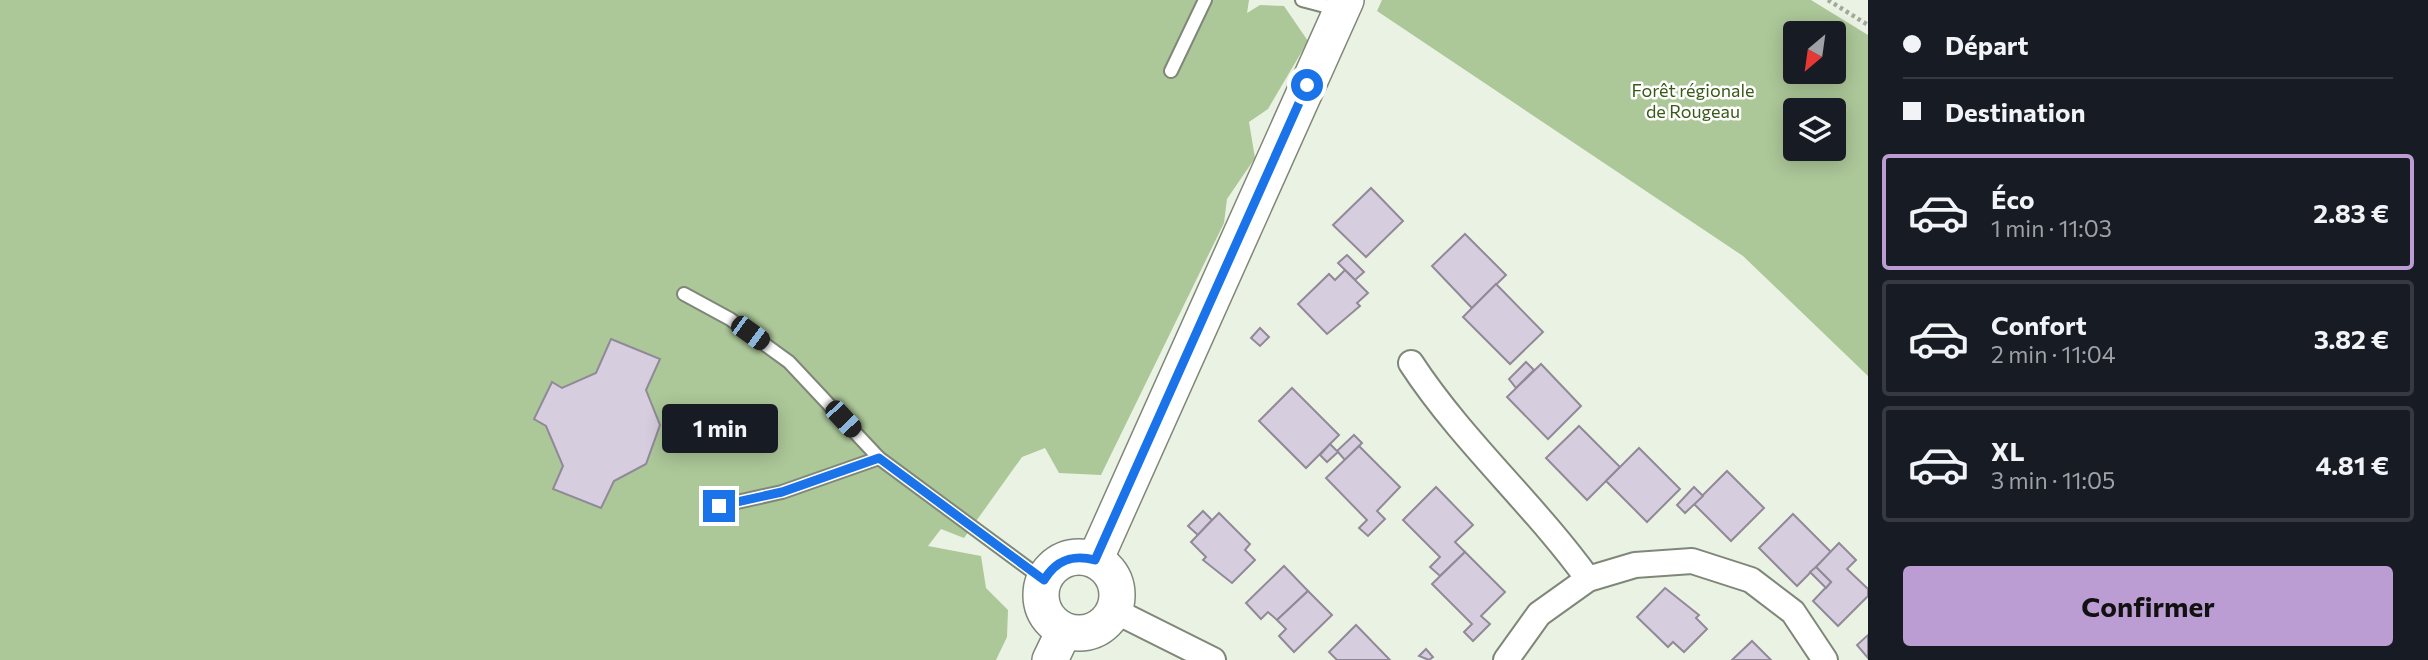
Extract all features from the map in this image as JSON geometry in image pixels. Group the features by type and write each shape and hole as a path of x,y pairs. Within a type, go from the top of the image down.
{"street":[{"path":"1095,560 1343,5"},
{"path":"1411,363 1440,407 1553,531 1588,579"},
{"path":"1071,558 1095,560 1113,576 1118,599 1115,611 1099,629 1057,645 1041,591 1044,580 1050,570 1071,558"},
{"path":"1506,660 1539,614 1588,579 1635,565 1692,561 1751,580 1793,612 1825,660"},
{"path":"1115,611 1213,660"}],"lane":[{"path":"1171,71 1205,0"},
{"path":"1302,0 1343,5"},
{"path":"684,294 730,319 789,362 879,458 1044,580"},
{"path":"719,506 782,492 879,458"}],"path":[{"path":"1828,0 1868,25"}],"green space":[{"path":"0,0 1249,0 1247,13 1260,5 1284,6 1308,41 1268,109 1249,122 1255,158 1227,199 1224,223 1101,475 1059,473 1045,448 1022,457 964,538 941,529 928,546 981,556 986,588 1008,610 1007,637 996,660 0,660"},
{"name":"Forêt régionale de Rougeau","path":"1382,0 1811,0 1845,21 1783,21 1783,84 1846,84 1846,21 1868,35 1868,376 1743,256 1377,11"}],"building":[{"path":"1371,188 1403,221 1366,257 1333,225"},
{"path":"1465,234 1506,275 1472,308 1432,266"},
{"path":"1347,255 1364,272 1355,280 1338,263"},
{"path":"1345,270 1368,293 1357,303 1360,306 1327,334 1298,304 1329,274 1335,280"},
{"path":"1496,284 1543,332 1510,364 1463,317"},
{"path":"1260,328 1269,337 1260,346 1251,338"},
{"path":"611,339 660,359 646,390 660,425 646,464 614,481 601,508 553,489 563,466 546,426 534,419 552,382 562,388 596,373"},
{"path":"1526,362 1534,370 1516,388 1509,379"},
{"path":"1541,364 1581,406 1548,439 1507,397"},
{"path":"1292,388 1339,435 1306,468 1259,421"},
{"path":"1579,426 1620,467 1587,500 1546,458"},
{"path":"1354,435 1362,443 1345,460 1337,451"},
{"path":"1330,444 1338,452 1327,462 1320,455"},
{"path":"1359,446 1400,487 1377,511 1385,519 1368,536 1359,528 1367,520 1326,478"},
{"path":"1639,448 1680,489 1647,522 1606,481"},
{"path":"1727,471 1764,508 1731,541 1694,504"},
{"path":"1436,487 1473,525 1455,542 1465,552 1440,576 1430,567 1440,557 1403,520"},
{"path":"1694,487 1703,496 1685,513 1677,505"},
{"path":"1203,511 1212,520 1198,535 1188,526"},
{"path":"1219,513 1250,544 1245,550 1255,560 1232,583 1203,560 1206,557 1191,542"},
{"path":"1793,514 1831,552 1797,586 1759,548"},
{"path":"1839,543 1856,560 1847,569 1868,589 1868,596 1838,626 1813,601 1831,582 1816,567"},
{"path":"1465,552 1505,592 1481,616 1490,624 1473,641 1464,632 1472,624 1432,584"},
{"path":"1284,566 1308,591 1277,620 1268,612 1261,619 1246,603"},
{"path":"1816,567 1831,582 1826,588 1810,572"},
{"path":"1665,588 1699,615 1696,618 1707,629 1684,652 1673,642 1668,647 1637,617"},
{"path":"1308,591 1332,615 1294,652 1279,636 1286,629 1277,620"},
{"path":"1356,625 1390,660 1337,660 1329,652"},
{"path":"1868,635 1868,658 1857,645"},
{"path":"1752,641 1771,660 1732,660"},
{"path":"1426,649 1433,657 1429,660 1419,656"}],"route":[{"path":"719,506 822,480 879,458 1044,580 1050,570 1060,562 1083,557 1095,560 1307,85"}]}
